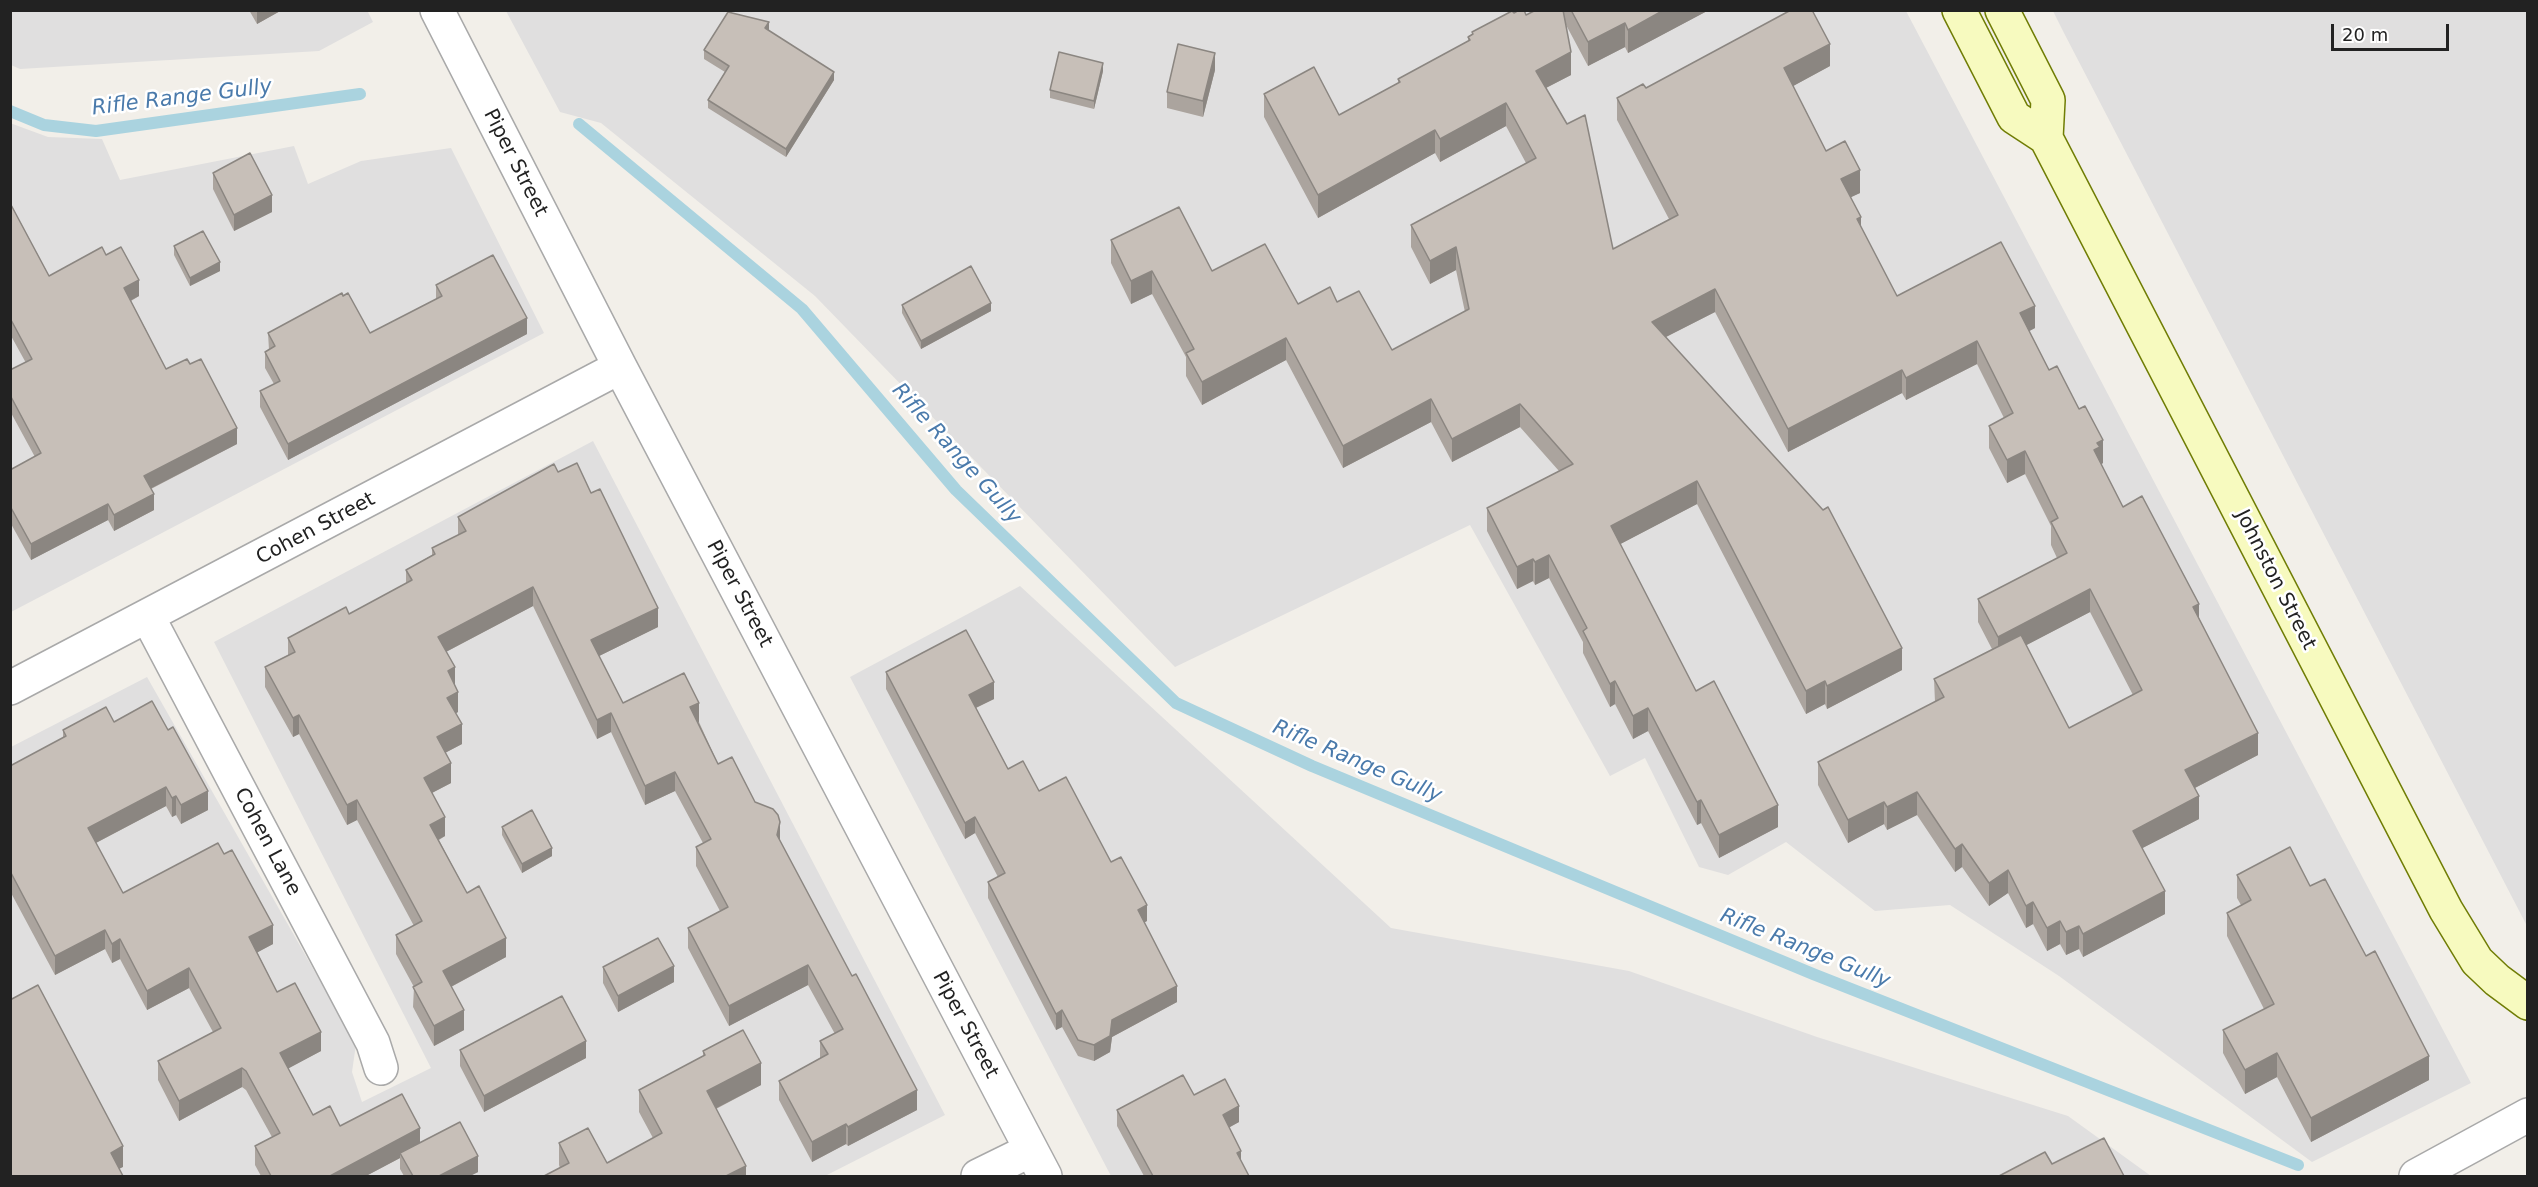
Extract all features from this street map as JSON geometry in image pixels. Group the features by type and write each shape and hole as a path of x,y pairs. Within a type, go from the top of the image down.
{"street":[{"name":"Piper Street","path":"437,10 620,367 1038,1163"},
{"name":"Johnston Street","path":"1959,10 2014,117 2046,138 2446,910 2477,961 2497,980 2528,1003"},
{"path":"2002,10 2048,100 2046,138"},
{"name":"Cohen Street","path":"10,688 620,367"},
{"name":"Cohen Lane","path":"148,617 373,1043 381,1068"},
{"path":"2416,1176 2528,1115"},
{"path":"978,1176 1038,1163"}],"shaded area":[{"path":"367,10 373,22 319,51 20,69 11,65 10,11"},
{"path":"506,11 1906,11 2471,1083 2312,1162 2059,976 1950,905 1875,911 1786,842 1728,875 1699,867 1645,758 1610,776 1470,525 1175,667 815,296 601,123 560,112"},
{"path":"2053,11 2527,11 2527,926 2064,33"},
{"path":"10,123 48,137 102,139 120,180 294,146 308,184 361,161 451,148 544,333 11,612"},
{"path":"593,441 945,1115 825,1176 11,1176 11,747 147,677 356,1044 352,1072 362,1102 431,1068 214,642"},
{"path":"1020,586 1391,928 1629,971 1817,1037 2068,1116 2151,1176 1111,1176 850,677"}],"building":[{"path":"1524,10 1526,15 1536,10 1563,10 1571,52 1536,71 1567,124 1585,115 1613,249 1678,215 1617,98 1643,84 1646,88 1791,10 1812,10 1830,44 1784,68 1826,151 1845,141 1860,170 1841,179 1861,217 1857,219 1897,296 2001,242 2035,306 2020,313 2049,370 2057,366 2079,409 2085,406 2103,440 2097,443 2100,447 2094,450 2123,507 2142,496 2199,604 2193,607 2258,733 2185,770 2199,796 2133,831 2165,891 2083,934 2079,926 2066,932 2060,921 2047,928 2033,902 2026,906 2008,870 1989,883 1962,844 1955,849 1917,792 1887,807 1884,802 1848,820 1818,762 1944,697 1934,679 2021,635 2069,728 2142,690 2090,589 1998,637 1978,599 2067,553 2051,522 2058,518 2025,451 2007,460 1989,426 2013,413 1977,341 1906,378 1902,370 1788,429 1715,289 1652,322 1823,510 1828,507 1902,648 1827,686 1825,681 1806,691 1697,481 1611,526 1696,691 1714,681 1778,805 1719,835 1701,800 1697,802 1648,708 1633,716 1615,681 1610,684 1583,631 1587,628 1549,555 1535,562 1533,559 1517,567 1487,508 1573,464 1520,404 1452,439 1431,399 1343,446 1286,338 1202,382 1186,353 1194,349 1152,271 1131,281 1111,240 1179,207 1212,271 1265,244 1298,304 1330,287 1337,302 1359,291 1392,350 1469,309 1456,247 1430,261 1411,225 1536,158 1506,103 1440,139 1435,130 1318,195 1264,94 1314,67 1339,115 1400,82 1398,79 1470,40 1468,37 1473,34 1472,32 1512,11 1514,13"},
{"path":"1571,10 1664,10 1628,30 1625,23 1588,42"},
{"path":"728,12 769,22 765,28 834,72 786,149 708,100 729,66 704,50"},
{"path":"1178,44 1215,53 1203,101 1167,92"},
{"path":"1059,52 1103,63 1094,101 1050,90"},
{"path":"250,153 272,195 234,215 213,173"},
{"path":"10,203 49,276 102,247 106,255 121,247 139,280 124,288 166,369 187,359 190,364 201,359 237,428 144,476 154,494 114,515 108,504 31,544 10,506 10,470 41,453 10,395 10,370 32,359 10,318"},
{"path":"203,231 220,262 190,278 174,246"},
{"path":"493,255 527,318 288,444 260,391 280,381 265,352 275,346 268,333 342,293 343,296 348,293 370,333 442,296 436,285"},
{"path":"971,266 991,303 921,341 902,305"},
{"path":"577,463 591,493 600,489 658,608 591,640 623,703 684,673 699,703 690,707 718,764 732,757 755,802 773,809 778,815 780,822 777,835 852,976 856,974 917,1090 848,1127 846,1124 812,1142 779,1081 828,1054 820,1041 843,1029 808,965 729,1006 688,928 728,907 696,847 711,839 675,772 645,786 611,713 597,720 533,587 438,637 455,667 448,671 458,692 447,698 462,724 437,737 451,763 424,778 445,817 430,825 467,893 479,886 506,938 443,971 464,1010 434,1026 413,987 422,982 396,935 422,921 357,800 347,805 299,715 293,718 265,667 295,652 288,638 346,607 349,614 412,580 406,570 435,554 432,548 466,531 458,517 554,464 558,472"},
{"path":"966,630 994,682 969,695 1008,769 1023,761 1039,791 1066,777 1111,862 1121,857 1147,905 1138,910 1177,986 1112,1020 1110,1036 1094,1045 1078,1040 1062,1010 1056,1014 988,882 1005,873 975,817 965,823 886,672"},
{"path":"152,701 168,730 173,727 208,791 181,805 176,796 172,798 166,787 88,828 123,893 218,843 224,854 232,850 273,925 249,937 277,992 295,983 321,1032 280,1053 313,1115 330,1106 340,1126 402,1094 420,1128 330,1176 271,1176 255,1146 280,1133 246,1071 242,1068 179,1101 158,1061 221,1028 189,968 147,991 120,939 112,944 105,930 55,956 10,871 10,766 66,736 63,730 106,707 114,722"},
{"path":"532,810 552,848 522,864 502,827"},
{"path":"2290,847 2310,886 2325,879 2366,956 2375,951 2429,1056 2311,1118 2277,1053 2245,1070 2223,1030 2274,1004 2227,913 2251,900 2237,875"},
{"path":"658,938 674,966 618,996 603,967"},
{"path":"38,985 123,1146 111,1153 123,1176 10,1176 10,1000"},
{"path":"562,996 586,1041 484,1096 460,1050"},
{"path":"743,1030 761,1063 707,1091 746,1166 726,1176 544,1176 569,1163 559,1143 588,1128 607,1163 662,1133 639,1090 705,1055 703,1051"},
{"path":"1183,1075 1194,1095 1225,1079 1239,1106 1223,1115 1241,1151 1237,1153 1249,1176 1153,1176 1117,1110"},
{"path":"460,1122 478,1156 439,1176 413,1176 400,1153"},
{"path":"2104,1138 2124,1176 1999,1176 2045,1152 2052,1164"}],"waterway":[{"name":"Rifle Range Gully","path":"10,111 44,125 96,131 360,94"},
{"name":"Rifle Range Gully","path":"579,124 802,309 956,490 1176,703 1312,766 1813,974 2298,1165"}]}
